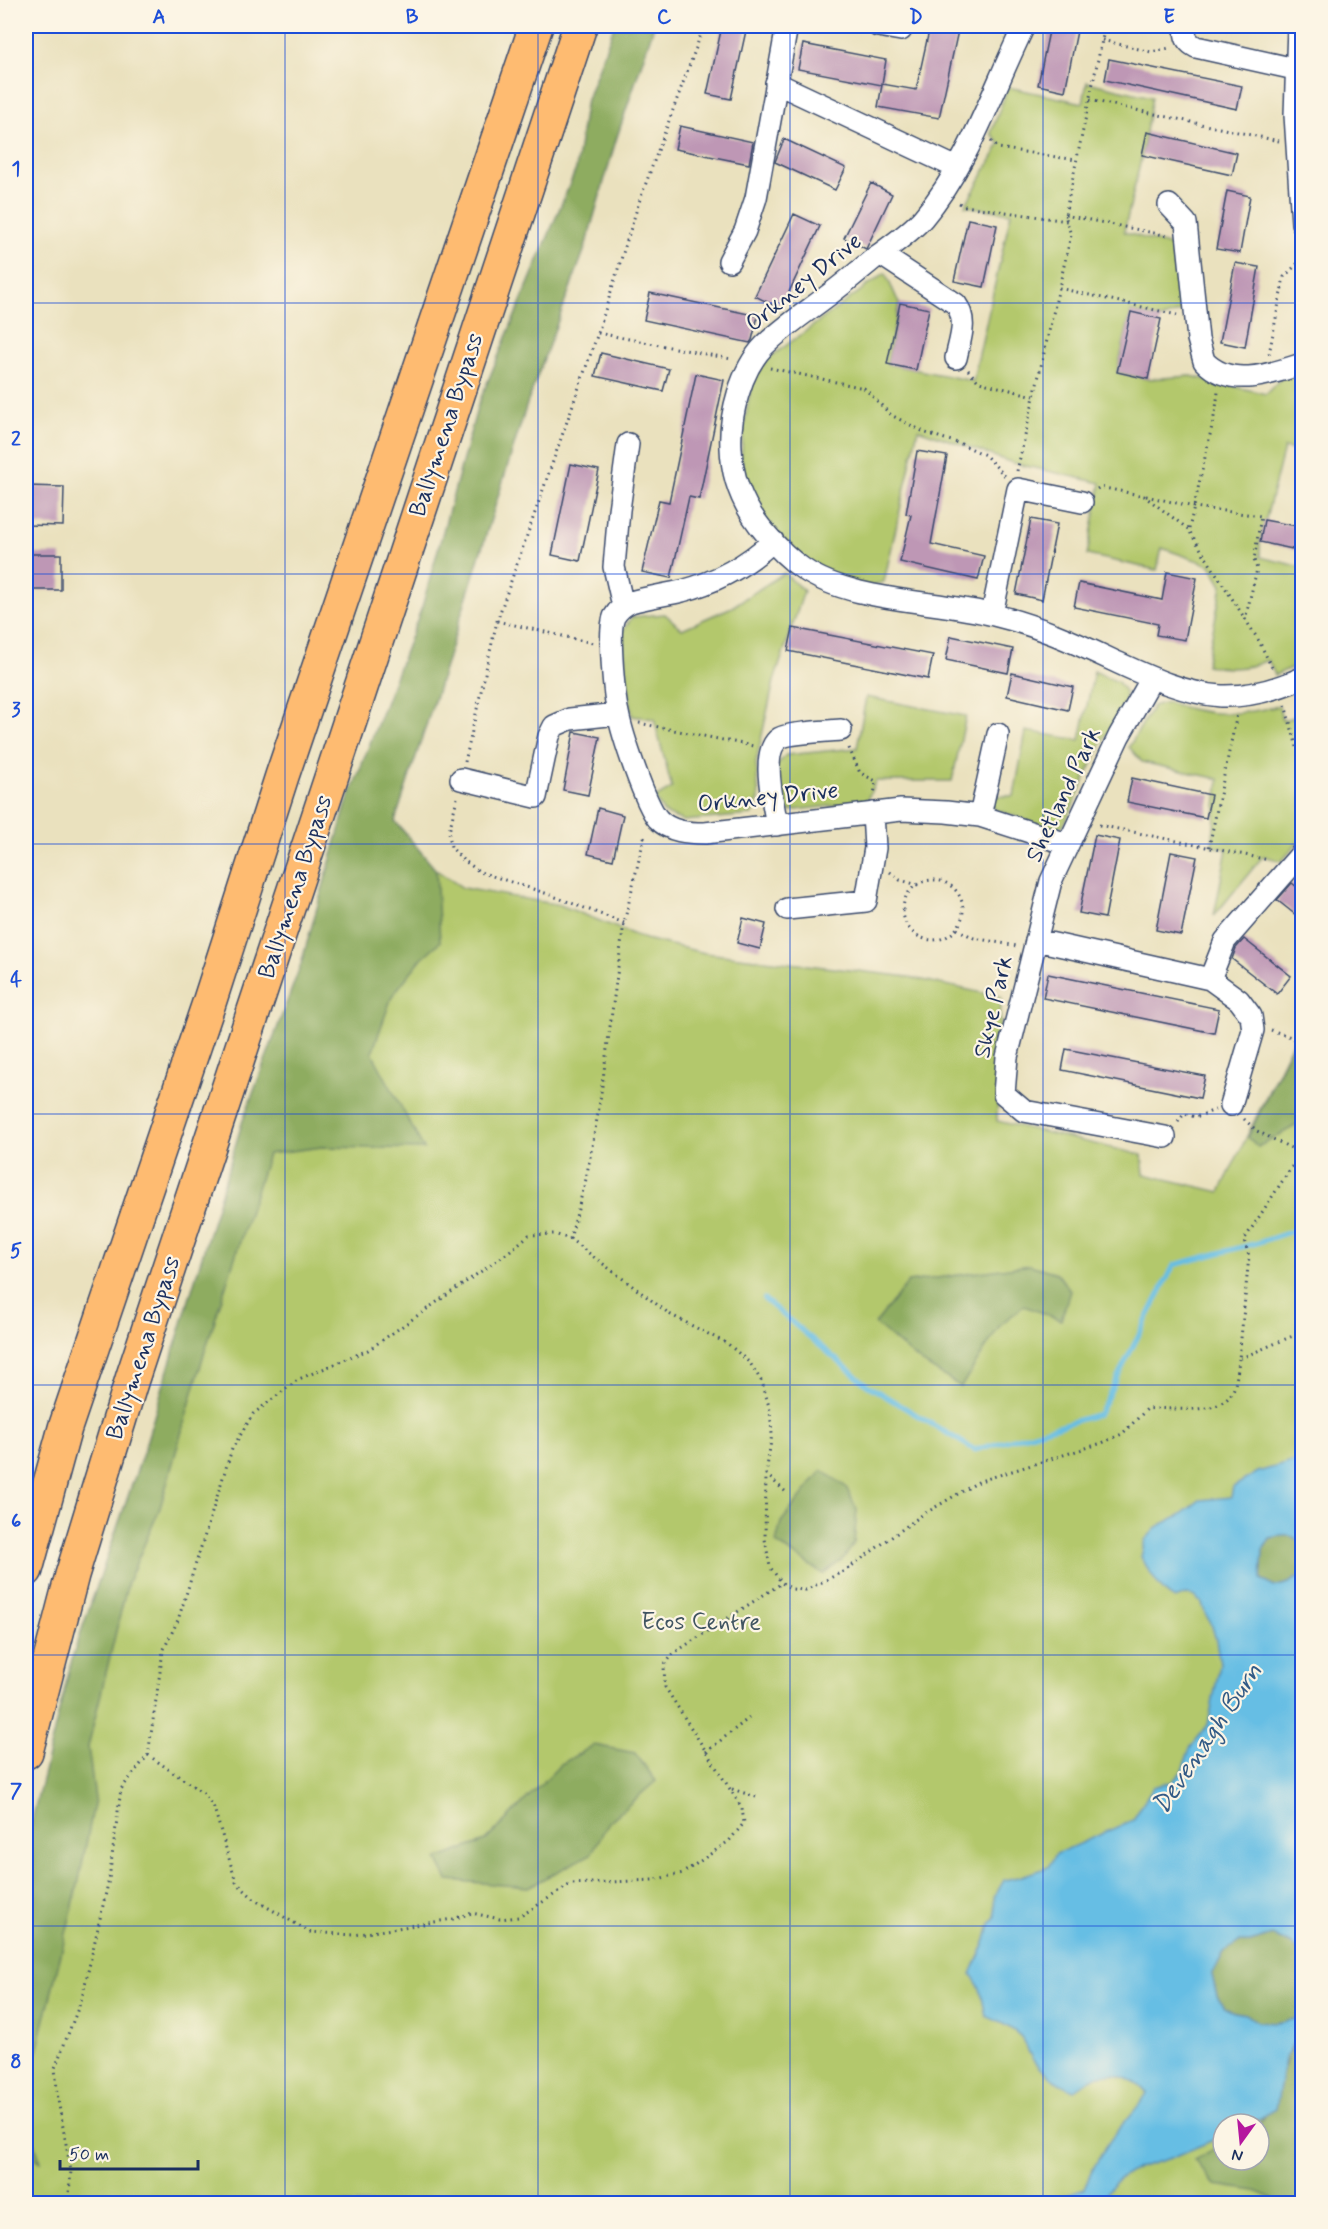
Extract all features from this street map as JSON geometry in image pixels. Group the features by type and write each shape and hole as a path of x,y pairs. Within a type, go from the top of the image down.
{"highway":[{"name":"Ballymena Bypass","path":"26,1570 65,1428 536,26"},
{"name":"Ballymena Bypass","path":"26,1752 72,1575 132,1379 580,26"}],"street":[{"path":"729,261 748,224 756,198 788,26"},
{"path":"878,26 901,30"},
{"name":"Orkney Drive","path":"1023,26 957,168 940,195 914,228 783,329 764,346 751,363 736,404 730,440 731,455 741,497 760,527 772,541 803,568 843,587 870,594 992,614 1049,632 1152,678"},
{"path":"1298,26 1295,69 1296,144 1300,171 1302,223"},
{"path":"1187,34 1196,47 1295,69"},
{"path":"776,83 957,168"},
{"path":"1169,205 1186,223 1196,320 1202,358 1207,364 1221,372 1247,378 1263,376 1302,364"},
{"path":"880,254 951,300 958,307 963,324 956,358"},
{"path":"623,606 614,567 628,444"},
{"path":"992,614 1018,489 1082,502"},
{"path":"655,816 647,801 619,717 612,641 613,620 623,606 635,601 685,590 717,579 750,561 772,541"},
{"path":"1152,678 1197,693 1220,696 1241,695 1280,687 1302,678"},
{"name":"Shetland Park","path":"1036,940 1051,881 1067,844 1119,736 1152,678"},
{"path":"462,779 536,797 549,736 554,726 570,719 619,717"},
{"path":"777,825 769,772 772,750 776,742 782,737 841,730"},
{"path":"980,816 998,734"},
{"name":"Orkney Drive","path":"655,816 668,827 694,833 901,810 946,812 980,816 1067,844"},
{"path":"788,909 866,901 874,859 873,813"},
{"path":"1210,979 1225,941 1297,859"},
{"name":"Skye Park","path":"1165,1137 1024,1111 1004,1094 1007,1057 1036,940 1210,979 1243,1005 1250,1015 1252,1024"},
{"path":"1231,1105 1252,1024"}],"path":[{"path":"624,923 545,893 480,872 462,859 451,847 449,832 497,621 598,333 639,202 704,26"},
{"path":"1018,489 1017,465 1071,235 1065,215 1105,26"},
{"path":"1102,40 1150,52 1187,34"},
{"path":"1090,100 1296,144"},
{"path":"977,127 998,148 1076,160"},
{"path":"940,195 965,206 1067,221"},
{"path":"1065,215 1187,240"},
{"path":"1263,376 1284,277 1302,259"},
{"path":"1059,288 1196,320"},
{"path":"598,333 864,388 891,416 926,433 961,444 985,455 1018,489"},
{"path":"956,358 979,382 1034,396"},
{"path":"1188,530 1216,408 1221,372"},
{"path":"1082,502 1100,487 1194,507 1261,516 1254,560 1257,569 1245,620"},
{"path":"1144,496 1188,530 1259,641 1280,687 1297,747 1302,756"},
{"path":"497,621 592,644 612,641"},
{"path":"1209,847 1241,695"},
{"path":"619,717 772,750"},
{"path":"841,730 860,772 876,781 873,813"},
{"path":"570,1239 586,1179 599,1108 624,923 646,830 655,816"},
{"path":"1078,821 1209,847 1297,859"},
{"path":"874,859 900,880 918,885"},
{"path":"938,880 956,890 961,899 964,909 962,919 957,929 942,939 923,939 908,927 903,909 905,900 910,891 918,885 938,880"},
{"path":"957,929 974,938 1017,946 1036,940"},
{"path":"1252,1024 1291,1037 1302,1044"},
{"path":"68,2204 71,2171 58,2100 55,2068 82,1998 109,1878 121,1789 148,1755 163,1651 178,1620 232,1449 253,1414 299,1379 368,1350 506,1254 529,1235 554,1234 570,1239 671,1315 728,1344 750,1363 762,1382 770,1410 772,1434 766,1474 765,1539 770,1567 782,1583 792,1589 806,1590 846,1570 922,1515 980,1480 1102,1443 1122,1434 1147,1409 1219,1406 1234,1390 1239,1359 1250,1256 1244,1240 1302,1151"},
{"path":"1239,1359 1302,1332"},
{"path":"766,1474 787,1493"},
{"path":"148,1755 204,1793 214,1808 222,1828 236,1882 255,1900 310,1932 354,1935 453,1919 472,1913 500,1919 519,1917 571,1884 653,1880 683,1873 729,1842 744,1823 742,1808 665,1688 664,1666 674,1653 782,1583"},
{"path":"706,1752 749,1718"},
{"path":"730,1789 756,1797"}],"green space":[{"path":"614,26 654,26 616,140 584,251 527,404 395,821 436,870 440,942 422,958 392,996 372,1053 424,1149 322,1147 268,1154 203,1357 160,1508 128,1582 88,1747 95,1799 78,1885 26,2088 26,1844 73,1655 143,1453 242,1123 301,964 346,806 422,607 478,405 576,169 585,105"},
{"path":"1087,82 1152,97 1142,155 1124,232 1177,248 1182,311 1161,319 1131,312 1117,372 1148,379 1191,376 1266,394 1281,378 1302,374 1302,451 1284,448 1260,542 1260,557 1302,567 1302,663 1275,675 1268,660 1237,668 1206,665 1222,586 1210,565 1162,548 1157,570 1087,555 1101,483 1013,463 918,429 884,582 866,587 832,575 804,559 777,536 757,510 746,484 741,457 744,426 751,386 765,361 885,273 899,303 887,364 973,381 1011,213 965,206 1000,144 991,133 1008,87 1083,103"},
{"path":"784,573 804,591 774,681 756,762 759,800 751,815 683,821 664,813 655,798 672,788 654,719 632,716 622,632 632,617 665,614 682,629 732,607"},
{"path":"1094,671 1118,682 1125,691 1125,703 1100,746 1064,825 1051,829 994,809 991,804 995,796 1014,796 1026,731 1080,740"},
{"path":"866,697 966,716 952,781 876,781 866,802 788,811 780,805 775,767 786,755 857,748"},
{"path":"1167,702 1196,710 1222,713 1249,712 1279,706 1282,720 1302,715 1302,837 1282,861 1263,856 1214,916 1227,849 1212,846 1219,779 1142,762 1129,747 1153,706"},
{"name":"Ecos Centre","path":"390,839 463,888 560,905 645,939 705,953 909,977 1001,997 997,1121 1142,1155 1144,1174 1220,1192 1302,1022 1302,2203 26,2204 26,1894 211,1233"},
{"path":"1302,1023 1302,1122 1258,1147 1248,1137"},
{"path":"1030,1265 1057,1273 1070,1291 1061,1320 1024,1306 1001,1324 961,1387 921,1362 875,1324 908,1282"},
{"path":"822,1470 846,1487 857,1510 854,1543 844,1558 823,1574 776,1543 781,1522"},
{"path":"1285,1535 1297,1538 1302,1544 1302,1575 1289,1583 1274,1587 1261,1579 1263,1550 1270,1538"},
{"path":"594,1745 635,1753 656,1781 609,1822 591,1854 528,1887 448,1880 437,1859 485,1841 561,1764"},
{"path":"1272,1935 1292,1945 1302,1954 1302,2010 1294,2019 1276,2023 1257,2022 1246,2014 1225,2008 1217,1997 1212,1975 1224,1952 1239,1942 1251,1942"},
{"path":"1302,2032 1302,2203 1281,2202 1256,2191 1215,2185 1194,2160 1211,2151 1211,2172 1271,2172 1271,2112 1268,2112 1277,2101 1283,2070 1296,2037"},
{"path":"26,2118 41,2162 26,2152"}],"water":[{"name":"Devenagh Burn","path":"1302,1459 1302,1544 1288,1536 1270,1538 1263,1550 1261,1579 1274,1587 1289,1583 1302,1575 1302,1954 1292,1945 1272,1935 1250,1942 1239,1942 1224,1952 1212,1975 1217,1997 1225,2008 1246,2014 1257,2022 1276,2023 1294,2019 1302,2010 1302,2036 1296,2037 1285,2058 1276,2109 1271,2112 1211,2112 1211,2141 1171,2158 1137,2168 1116,2181 1099,2203 1046,2203 1084,2189 1104,2149 1147,2093 1138,2084 1112,2075 1096,2076 1075,2090 1050,2077 1030,2055 1019,2034 986,2016 980,1988 971,1974 986,1940 990,1924 995,1917 994,1898 1004,1880 1048,1867 1056,1854 1133,1820 1153,1787 1172,1782 1182,1771 1190,1748 1208,1725 1220,1664 1211,1623 1202,1603 1193,1596 1186,1595 1175,1599 1160,1586 1141,1557 1145,1540 1158,1526 1180,1515 1200,1500 1231,1497 1233,1487 1258,1472"}],"building":[{"path":"722,26 747,26 731,99 707,94"},
{"path":"930,26 959,26 939,118 878,107 882,85 798,69 803,44 886,60 882,84 916,90"},
{"path":"1050,26 1078,26 1065,91 1038,85"},
{"path":"1109,59 1242,86 1237,109 1105,80"},
{"path":"680,126 753,142 749,164 675,149"},
{"path":"1147,132 1237,153 1232,175 1142,155"},
{"path":"784,139 846,168 835,190 775,162"},
{"path":"871,183 892,194 866,249 844,238"},
{"path":"1227,191 1250,196 1240,253 1216,249"},
{"path":"794,214 820,226 781,309 755,296"},
{"path":"968,219 997,225 984,287 954,281"},
{"path":"1235,263 1259,267 1245,347 1220,342"},
{"path":"650,293 758,316 752,340 750,343 644,320"},
{"path":"900,303 929,309 916,370 887,364"},
{"path":"1131,312 1161,319 1148,379 1117,372"},
{"path":"601,353 669,369 663,391 595,376"},
{"path":"696,374 724,380 699,499 689,497 671,578 642,572 659,500 669,502"},
{"path":"917,451 947,456 931,544 984,556 978,580 900,562 911,515 906,514"},
{"path":"571,464 599,470 580,561 552,555"},
{"path":"26,486 64,487 63,526 26,525"},
{"path":"1031,519 1057,524 1042,600 1016,594"},
{"path":"1264,520 1302,527 1302,551 1260,542"},
{"path":"26,554 61,554 61,590 26,590"},
{"path":"1167,572 1197,578 1185,640 1156,635 1158,624 1074,607 1079,583 1162,600"},
{"path":"793,628 933,655 928,679 788,651"},
{"path":"951,636 1013,649 1008,673 946,660"},
{"path":"1012,673 1073,687 1068,710 1007,696"},
{"path":"574,732 600,737 588,795 563,790"},
{"path":"1132,778 1211,795 1206,818 1127,802"},
{"path":"598,808 623,815 613,860 588,854"},
{"path":"1095,835 1120,840 1105,918 1079,913"},
{"path":"1171,852 1197,857 1181,935 1156,930"},
{"path":"1292,883 1302,891 1302,920 1277,900"},
{"path":"743,918 766,924 760,949 737,943"},
{"path":"1244,939 1291,976 1277,994 1232,959 1236,948"},
{"path":"1048,974 1219,1009 1214,1033 1043,998"},
{"path":"1066,1049 1205,1076 1200,1098 1062,1070"}],"waterway":[{"path":"764,1299 867,1385 975,1450 1099,1414 1174,1265 1257,1243 1302,1228"}]}
